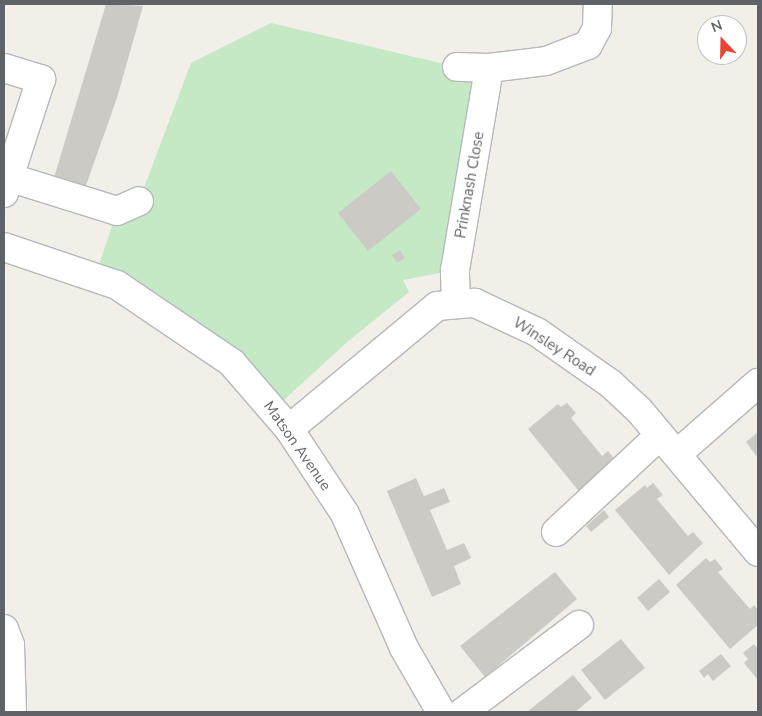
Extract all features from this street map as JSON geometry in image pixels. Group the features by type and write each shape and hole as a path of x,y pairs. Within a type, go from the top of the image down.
{"street":[{"path":"457,67 489,68 546,61 588,45 597,28 598,4"},
{"path":"4,68 41,79 6,185 117,211 138,201"},
{"name":"Prinknash Close","path":"456,303 455,270 489,68"},
{"name":"Matson Avenue","path":"4,247 117,285 232,363 289,429 345,514 404,648 441,712"},
{"name":"Winsley Road","path":"289,429 437,306 475,302 492,308 537,332 610,384 668,444 758,552"},
{"path":"556,532 668,444 758,383"},
{"path":"463,712 579,625"},
{"path":"4,629 10,646 12,712"}],"green space":[{"path":"271,23 457,67 489,68 455,270 403,280 409,292 346,343 274,409 95,277 117,211 139,201 191,63"}],"building":[{"path":"106,4 143,6 117,98 84,191 53,181"},
{"path":"391,171 421,209 368,251 338,213"},
{"path":"400,250 405,258 397,263 392,255"},
{"path":"567,403 576,413 571,418 602,456 608,451 617,462 582,495 528,429 558,404 561,407"},
{"path":"758,432 758,458 746,442"},
{"path":"416,478 424,496 444,488 450,502 430,510 447,550 464,543 471,558 454,566 461,584 432,597 387,491"},
{"path":"653,483 663,495 657,499 688,536 693,532 703,543 669,575 615,510 645,485 647,488"},
{"path":"604,510 609,517 591,532 586,526"},
{"path":"706,558 710,562 715,559 723,569 718,572 750,609 754,605 758,610 758,625 730,649 676,585"},
{"path":"555,572 577,599 485,677 460,646"},
{"path":"659,579 670,592 648,611 637,598"},
{"path":"621,639 645,668 605,700 581,670"},
{"path":"754,644 758,649 758,680 744,663 748,659 743,653"},
{"path":"721,654 731,666 713,681 708,674 704,678 699,671"},
{"path":"573,675 592,698 575,712 527,712"}]}
